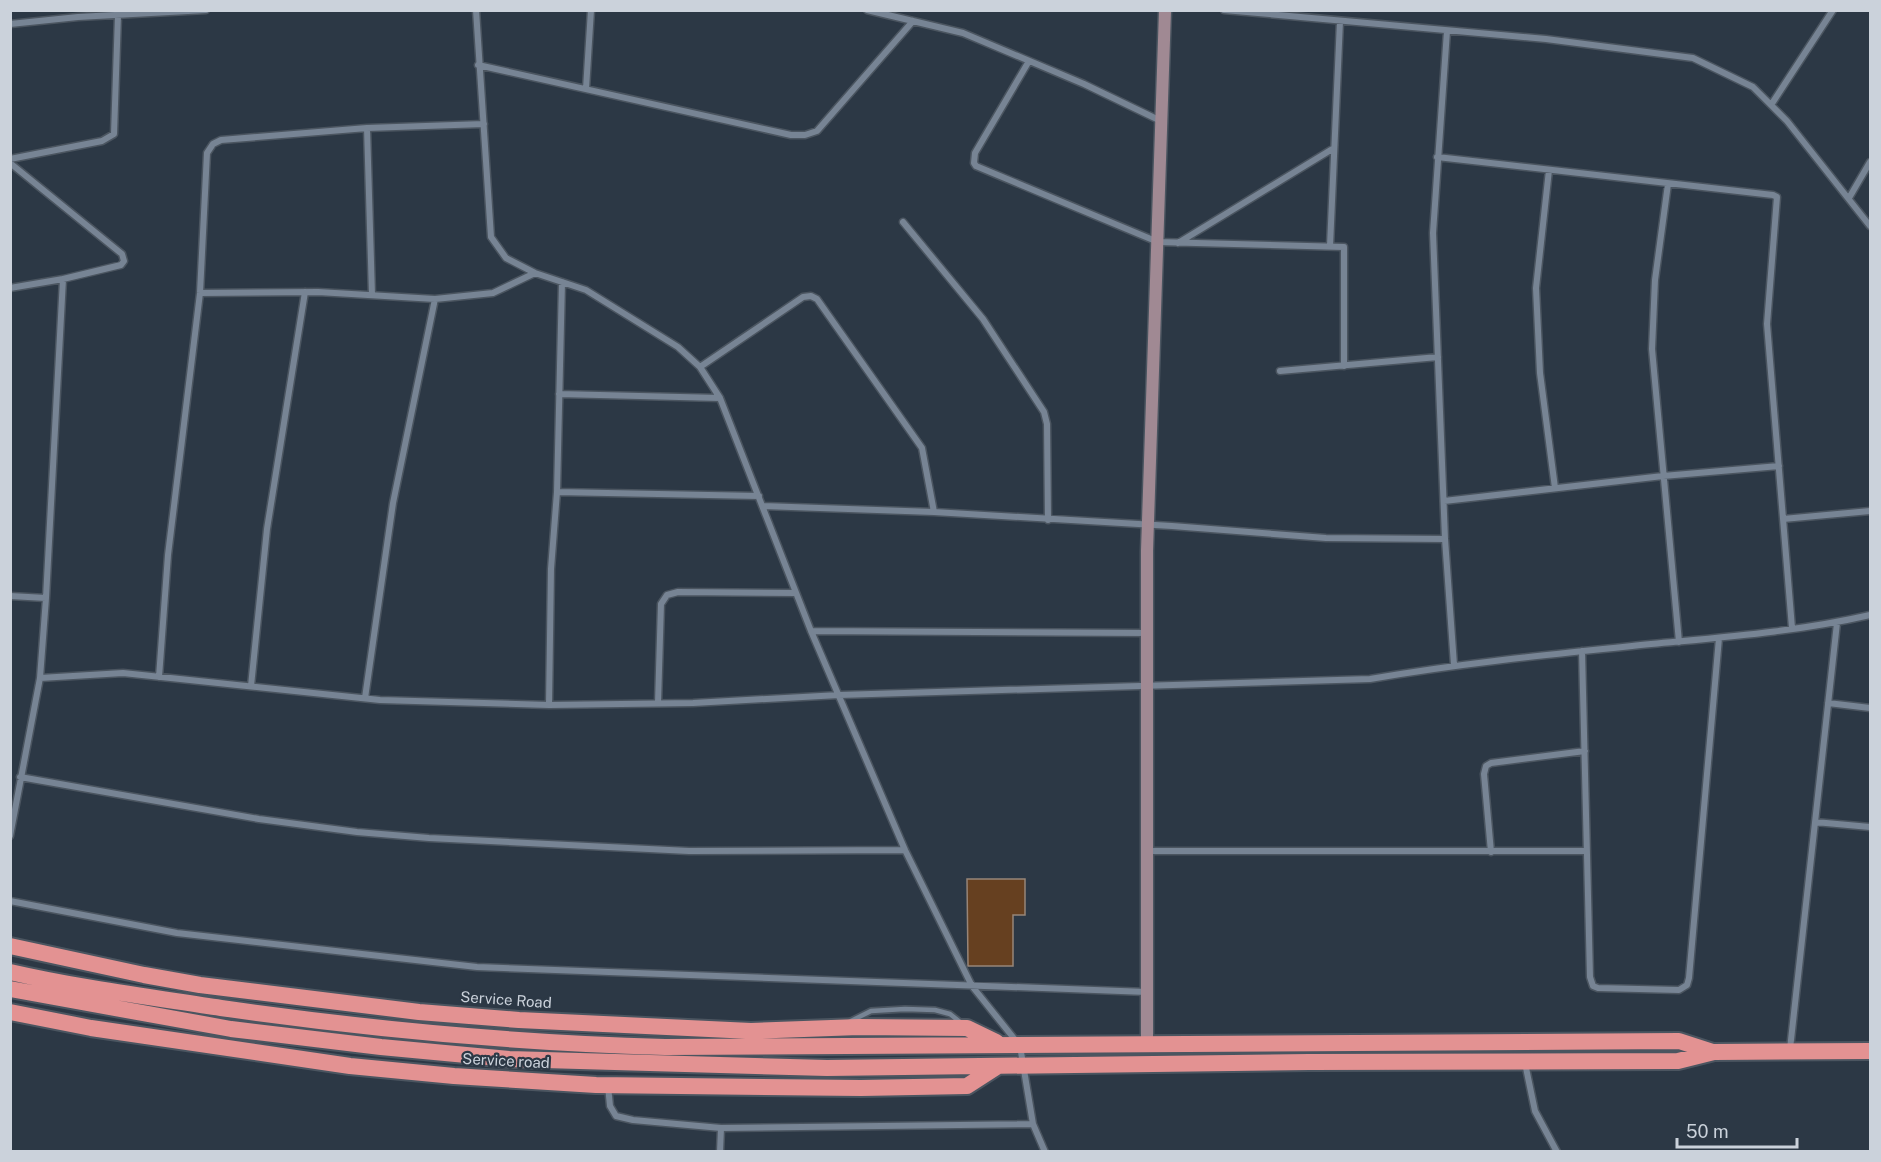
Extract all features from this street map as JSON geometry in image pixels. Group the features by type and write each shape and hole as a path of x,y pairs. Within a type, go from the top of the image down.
{"highway":[{"name":"Service Road","path":"10,946 200,985 419,1012 519,1020 751,1031 836,1028 967,1028 1000,1044"},
{"path":"13,972 78,987 314,1021 575,1044 665,1047 1679,1041 1714,1052"},
{"path":"10,989 231,1029 381,1047 509,1059 815,1068 1678,1060 1714,1052 1870,1051"},
{"name":"Service road","path":"10,1012 91,1028 350,1066 454,1076 608,1085 850,1088 967,1086 999,1066"}],"main road":[{"path":"1147,1044 1148,525 1165,10"}],"street":[{"path":"10,24 77,14 118,15 206,10"},
{"path":"476,10 491,237 506,258 535,273 586,290 678,347 700,367 720,398 811,631 905,850 972,986 1020,1046 1033,1124 1045,1152"},
{"path":"586,89 591,10"},
{"path":"867,10 963,33 1084,84 1161,121"},
{"path":"1224,10 1546,39 1693,58 1753,87 1787,121 1870,226"},
{"path":"1771,105 1833,10"},
{"path":"10,161 102,141 114,134 118,15"},
{"path":"478,65 791,135 806,135 817,131 913,21"},
{"path":"1330,246 1340,21"},
{"path":"1448,31 1433,233 1445,539 1454,665"},
{"path":"1029,61 975,153 976,166 1158,243 1344,247 1344,366"},
{"path":"159,677 168,555 200,293 207,153 213,144 221,140 367,128 484,124"},
{"path":"367,128 372,295"},
{"path":"1177,243 1334,148"},
{"path":"1437,157 1777,197 1767,324 1792,628"},
{"path":"10,161 122,254 124,261 121,265 63,279 10,288"},
{"path":"1849,198 1870,162"},
{"path":"1549,170 1536,288 1540,373 1555,488"},
{"path":"1668,184 1655,280 1652,349 1678,642"},
{"path":"903,222 983,320 1044,412 1047,424 1048,520"},
{"path":"200,293 305,292 435,299 493,293 535,273"},
{"path":"10,836 40,678 63,279"},
{"path":"549,705 551,569 557,492 562,282"},
{"path":"251,686 267,529 305,292"},
{"path":"700,367 803,297 811,296 818,299 922,448 933,512"},
{"path":"365,698 393,503 435,299"},
{"path":"1280,370 1438,357"},
{"path":"559,394 720,398"},
{"path":"1444,501 1663,476 1779,466"},
{"path":"557,492 759,496"},
{"path":"762,506 933,512 1326,538 1445,539"},
{"path":"1783,519 1870,511"},
{"path":"658,703 661,604 667,595 678,592 796,593"},
{"path":"10,596 46,598"},
{"path":"40,678 123,673 365,698 549,705 658,703 839,694 1147,687 1370,679 1454,665 1719,638 1837,623 1870,615"},
{"path":"1790,1051 1837,623"},
{"path":"811,631 1147,633"},
{"path":"1582,651 1590,977 1593,986 1679,990 1687,985 1689,978 1719,638"},
{"path":"1828,703 1870,708"},
{"path":"1491,852 1486,766 1491,763 1584,751"},
{"path":"20,777 259,819 357,832 417,837 689,851 905,850"},
{"path":"1815,822 1870,827"},
{"path":"1147,851 1587,850"},
{"path":"10,901 177,933 477,968 1147,992"},
{"path":"1525,1061 1535,1112 1557,1152"},
{"path":"608,1085 610,1106 616,1116 633,1120 721,1128 1033,1124"},
{"path":"720,1152 721,1128"}],"building":[{"path":"967,879 1025,879 1025,915 1013,915 1013,966 968,966"}]}
